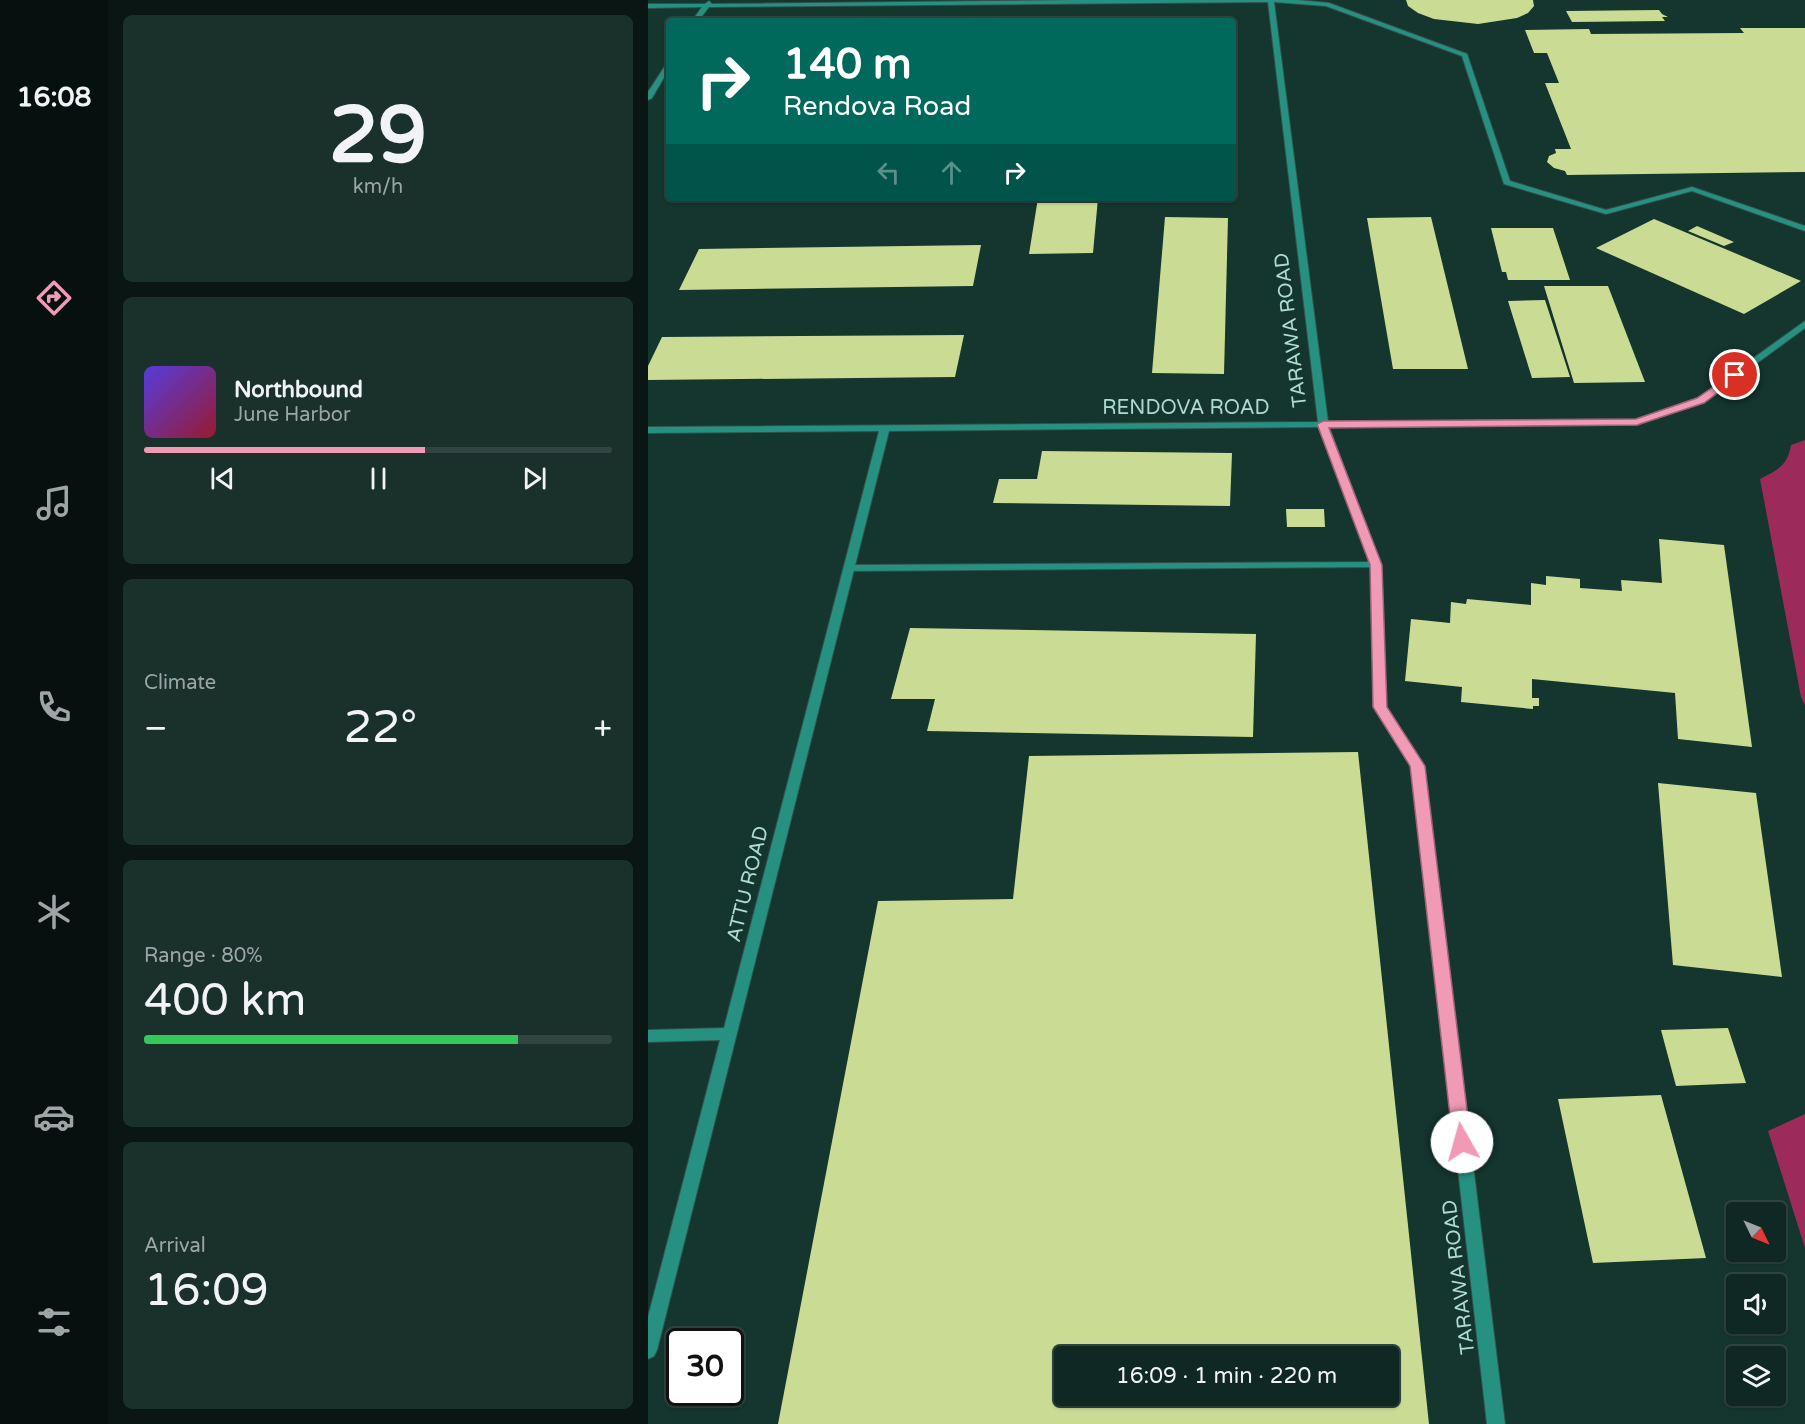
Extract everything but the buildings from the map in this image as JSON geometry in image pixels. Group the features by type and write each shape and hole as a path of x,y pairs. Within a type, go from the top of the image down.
{"street":[{"path":"696,18 704,3 713,0"},
{"path":"648,6 704,3 1271,0 1327,4 1465,55 1507,182 1606,212 1692,189 1805,229"},
{"name":"TARAWA ROAD","path":"1271,0 1323,424 1376,565 1380,707 1418,766 1496,1424"},
{"path":"648,98 666,69"},
{"name":"RENDOVA ROAD","path":"648,430 1637,422 1701,400 1805,324"},
{"name":"ATTU ROAD","path":"648,1350 885,428"},
{"path":"849,568 1376,565"},
{"path":"648,1036 729,1034"}],"shaded area":[{"path":"1805,440 1805,705 1801,697 1760,479 1777,470 1784,463 1791,445"},
{"path":"1805,1114 1805,1248 1768,1131"}],"route":[{"path":"1462,1142 1418,766 1380,707 1376,565 1323,424 1637,422 1701,400 1735,375"}]}
